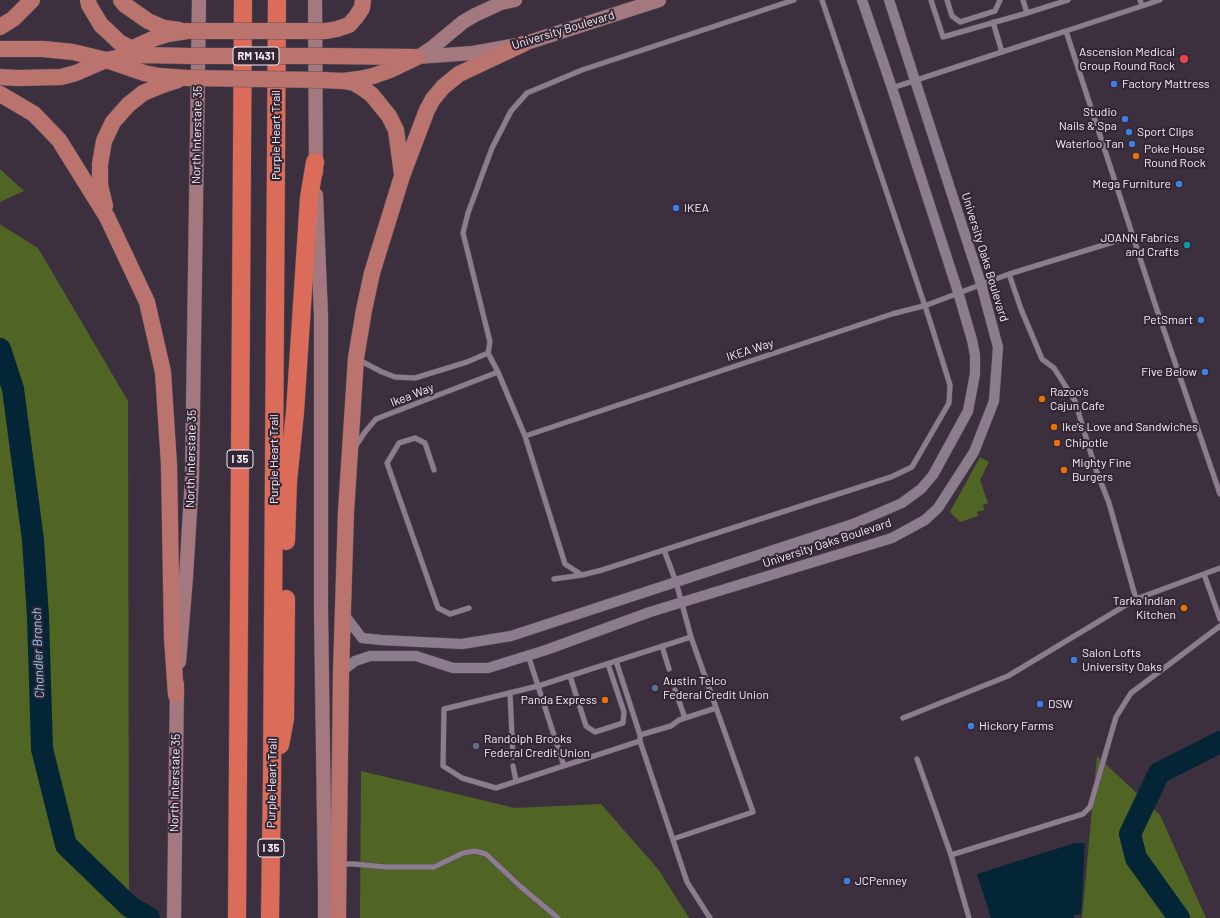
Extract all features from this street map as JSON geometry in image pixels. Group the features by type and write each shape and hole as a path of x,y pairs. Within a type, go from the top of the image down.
{"highway":[{"name":"I 35","path":"237,918 243,0"},
{"name":"Purple Heart Trail","path":"270,918 277,0"},
{"path":"272,779 285,719 286,523 310,198 315,162"}],"main road":[{"path":"0,27 13,19 32,0"},
{"path":"88,0 101,25 119,42 132,49 158,56"},
{"path":"121,0 125,5 153,23 172,30 189,31 337,30 349,25 356,17 362,8 363,0"},
{"name":"North Interstate 35","path":"174,918 176,695 186,577 192,478 199,0"},
{"path":"316,0 315,162 321,316 320,610 325,918"},
{"name":"University Boulevard","path":"188,78 343,81 373,76 390,70 417,57 433,47 475,14 501,3 515,0"},
{"name":"University Boulevard","path":"158,56 417,57 473,53 523,44 659,0"},
{"path":"106,60 155,38 168,34 189,31"},
{"path":"338,918 340,864 341,672 346,512 356,358 364,310 372,273 402,176 427,110 438,92 459,74 523,44"},
{"name":"RM 1431","path":"0,49 73,52 106,60 149,74 188,78"},
{"name":"RM 1431","path":"0,77 61,77 76,73 106,60 145,55 158,56"},
{"path":"107,217 100,185 100,164 104,141 113,122 128,104 144,94 172,82 188,78"},
{"path":"343,81 354,83 372,95 389,116 396,130 402,176"},
{"path":"0,94 34,114 59,140 107,217 147,302 163,372 169,465 172,638 176,695"}],"street":[{"name":"University Oaks Boulevard","path":"343,613 362,638 462,644 511,636 853,524 902,503 921,489 933,475 968,411 975,374 975,356 972,340 958,292 862,0"},
{"name":"University Oaks Boulevard","path":"341,672 355,661 370,656 416,656 453,668 488,668 528,656 681,602 892,538 926,520 938,508 974,452 994,401 998,347 980,284 889,0"}],"lane":[{"path":"582,575 565,564 525,436 498,372 488,354 490,342 462,233 468,213 492,148 511,111 527,93 582,70 794,0"},
{"path":"554,579 582,575 602,570 891,477 912,467 948,403 950,385 925,305 822,0"},
{"path":"931,0 943,37 1068,0"},
{"path":"947,0 952,16 960,22 996,11 1000,0"},
{"path":"1023,0 1028,13"},
{"path":"1140,0 1142,6"},
{"path":"892,88 1160,0"},
{"path":"993,22 1002,52"},
{"path":"1066,31 1220,494"},
{"name":"IKEA Way","path":"525,436 892,314 925,305 1009,274 1133,236"},
{"path":"1009,274 1021,309 1042,359 1054,368 1075,400 1095,467 1109,503 1136,599"},
{"path":"356,358 395,377 414,378 488,354"},
{"name":"Ikea Way","path":"349,456 365,432 376,419 498,372"},
{"path":"434,470 425,443 415,438 399,443 387,463 438,608 450,614 469,608"},
{"path":"664,550 676,582 691,637 753,812 673,839"},
{"path":"904,718 1008,676 1136,599 1220,568"},
{"path":"1204,574 1220,618"},
{"path":"951,855 1084,814 1090,807 1116,717 1131,694 1220,626"},
{"path":"640,741 496,788 462,778 443,766 444,709 538,686 691,637"},
{"path":"662,646 669,670"},
{"path":"528,656 564,766"},
{"path":"616,661 640,735 640,741 687,882 710,918"},
{"path":"570,676 586,726 595,732 623,724 624,712 608,664"},
{"path":"675,690 685,718"},
{"path":"510,693 513,757"},
{"path":"640,735 671,726 679,720 716,708"},
{"path":"917,758 951,855 969,918"},
{"path":"513,766 516,782"},
{"path":"340,864 386,867 434,867 463,853 475,851 486,854 521,887 558,918"}],"green space":[{"path":"0,169 24,191 0,202"},
{"path":"0,222 1,225 38,248 128,401 129,918 0,918"},
{"path":"980,457 989,462 980,480 988,503 983,505 984,510 977,512 978,516 960,522 950,512"},
{"path":"1097,756 1160,815 1206,918 1082,918"},
{"path":"361,771 515,808 601,804 658,869 689,918 360,918"}],"water":[{"path":"1075,843 1085,843 1081,914 1074,915 1074,918 991,918 977,874"}],"waterway":[{"name":"Chandler Branch","path":"0,349 13,389 33,540 38,617 42,749 66,845 129,906 149,918"},
{"path":"1179,918 1136,858 1130,834 1159,773 1220,742"}],"place":[{"name":"Ascension Medical Group Round Rock","path":"1184,59"},
{"name":"Factory Mattress","path":"1114,84"},
{"name":"Studio Nails & Spa","path":"1125,119"},
{"name":"Sport Clips","path":"1129,132"},
{"name":"Waterloo Tan","path":"1132,144"},
{"name":"Poke House Round Rock","path":"1136,156"},
{"name":"Mega Furniture","path":"1179,184"},
{"name":"IKEA","path":"676,208"},
{"name":"JOANN Fabrics and Crafts","path":"1187,245"},
{"name":"PetSmart","path":"1201,320"},
{"name":"Five Below","path":"1205,372"},
{"name":"Razoo's Cajun Cafe","path":"1042,399"},
{"name":"Ike's Love and Sandwiches","path":"1054,427"},
{"name":"Chipotle","path":"1057,443"},
{"name":"Mighty Fine Burgers","path":"1064,470"},
{"name":"Tarka Indian Kitchen","path":"1184,608"},
{"name":"Salon Lofts University Oaks","path":"1074,660"},
{"name":"Austin Telco Federal Credit Union","path":"655,688"},
{"name":"Panda Express","path":"605,700"},
{"name":"DSW","path":"1040,704"},
{"name":"Hickory Farms","path":"971,726"},
{"name":"Randolph Brooks Federal Credit Union","path":"476,746"},
{"name":"JCPenney","path":"847,881"}]}
